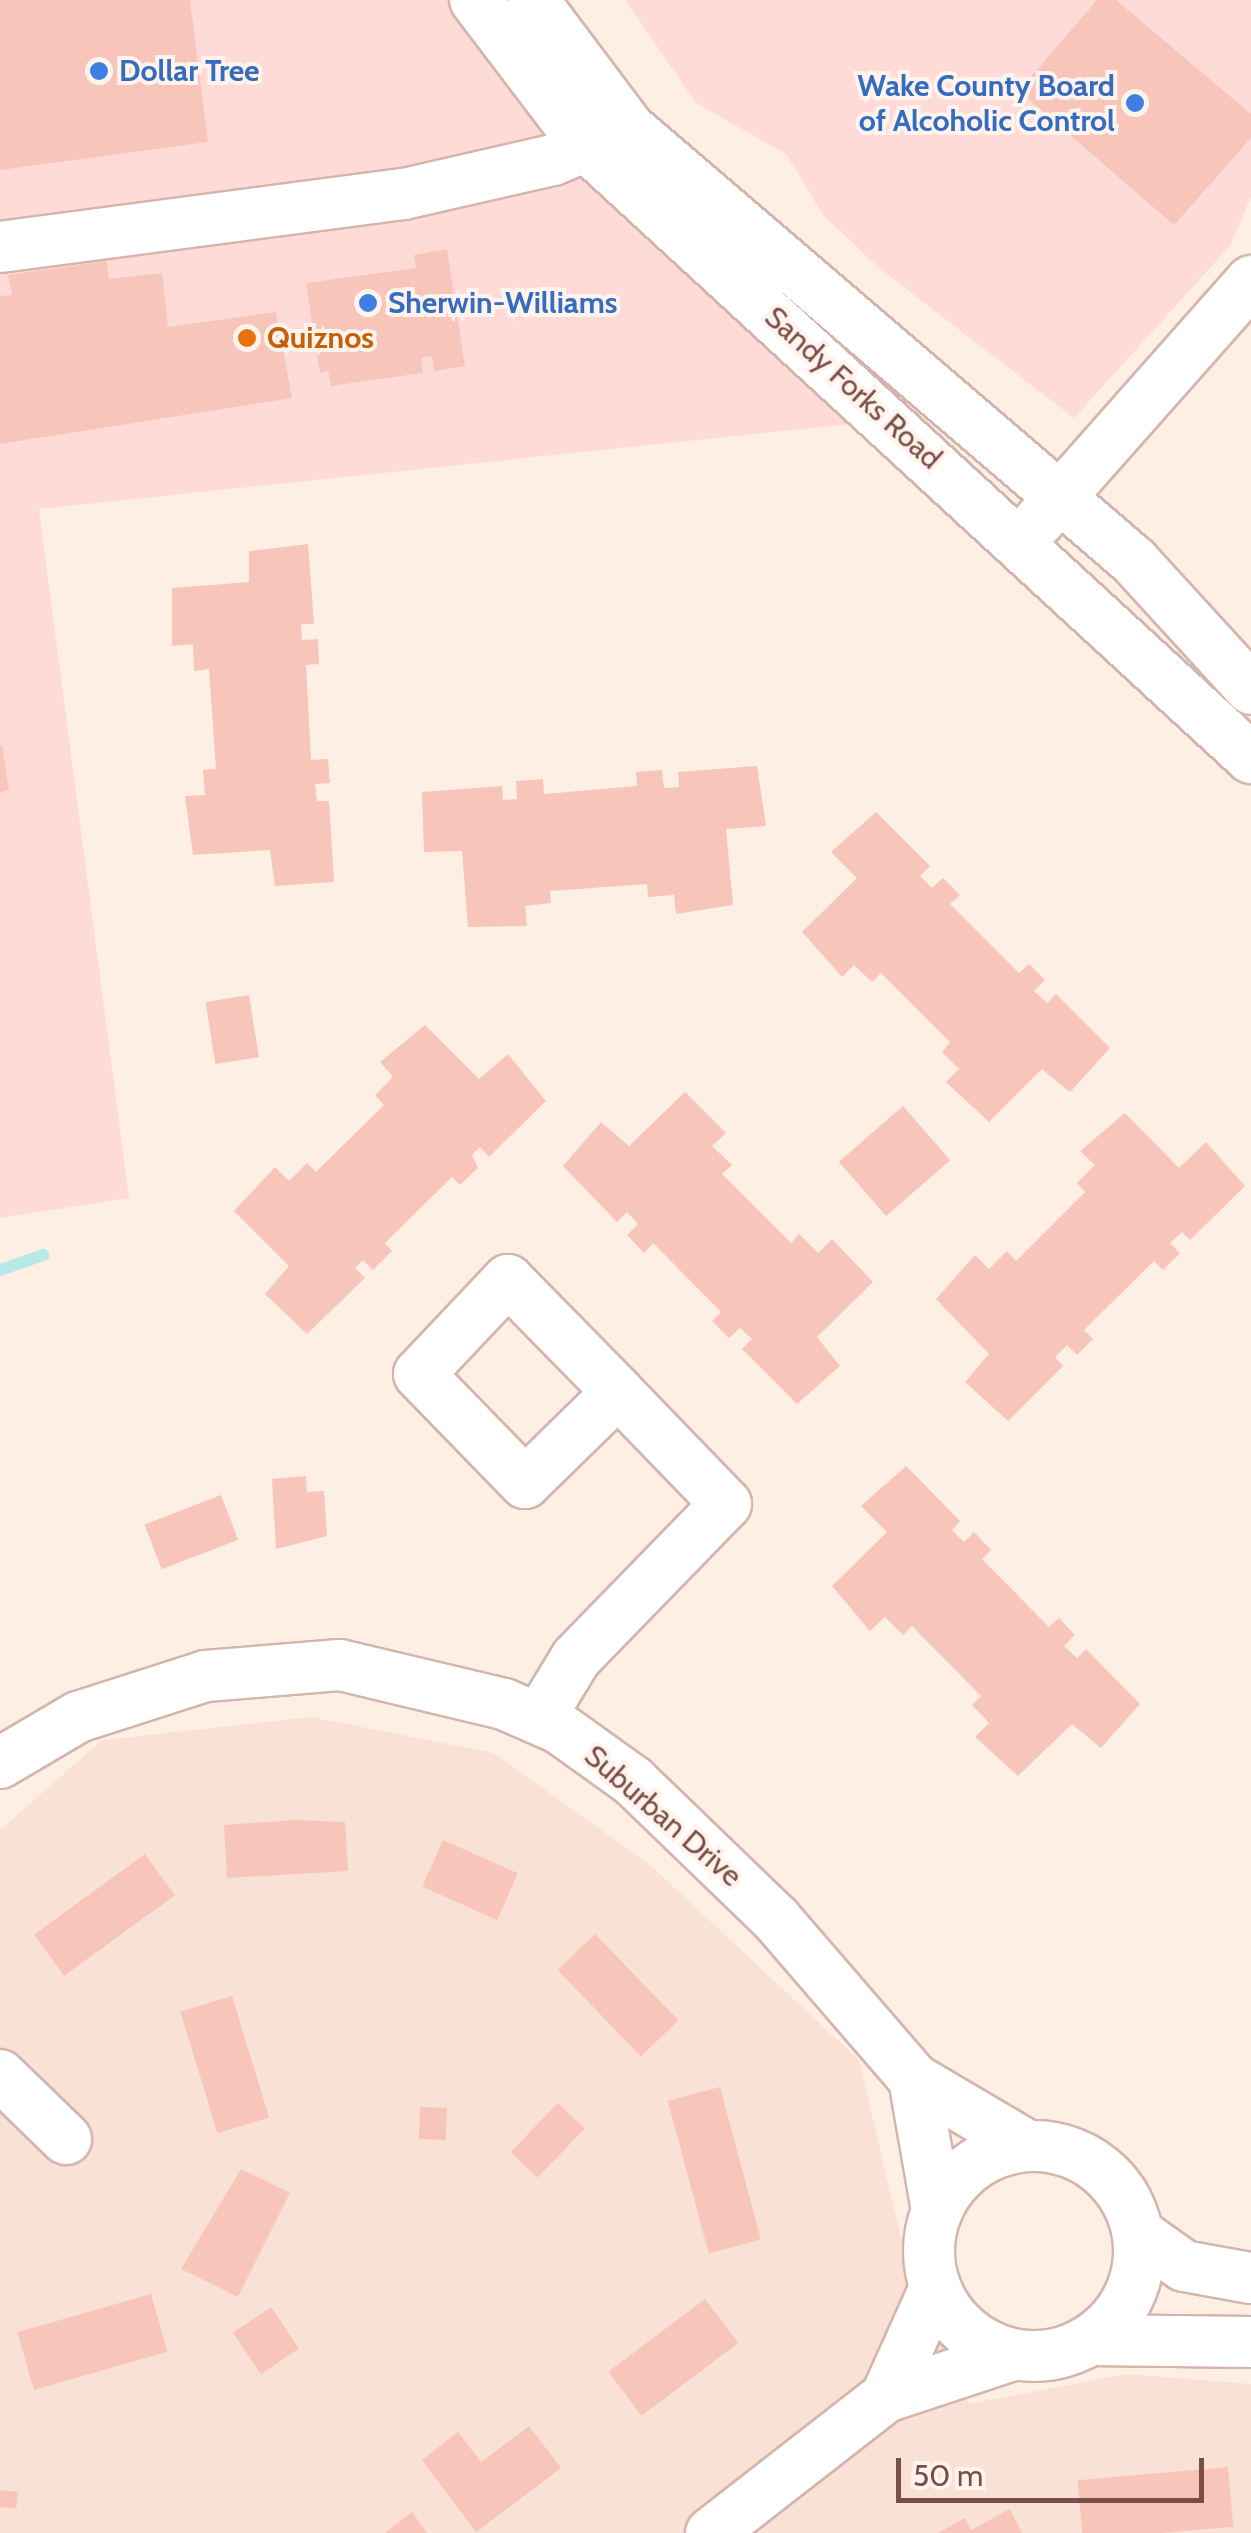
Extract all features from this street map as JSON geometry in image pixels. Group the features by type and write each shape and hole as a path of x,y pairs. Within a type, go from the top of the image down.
{"street":[{"name":"Sandy Forks Road","path":"475,0 608,137 1251,758"},
{"name":"Sandy Forks Road","path":"533,0 608,137 1062,497 1251,689"},
{"path":"0,247 504,194 608,137"},
{"path":"1022,540 1251,282"},
{"path":"539,1719 576,1658 726,1504 618,1392"},
{"name":"Suburban Drive","path":"0,1762 135,1694 283,1668 414,1677 539,1719 633,1781 730,1871 914,2080 1026,2145 1087,2158 1111,2178 1139,2234 1184,2266 1251,2278"},
{"path":"0,2076 66,2138"},
{"path":"886,2397 935,2288 943,2199 914,2080"},
{"path":"943,2199 995,2153 1026,2145"},
{"path":"1101,2332 1136,2282 1139,2234"},
{"path":"935,2288 965,2331 1013,2355 1040,2357 1101,2332 1251,2342"},
{"path":"711,2533 886,2397 1013,2355"}],"shaded area":[{"path":"0,0 453,0 869,422 39,509 129,1198 0,1218"},
{"path":"625,0 1251,0 1251,197 1230,246 1074,418 879,268 823,215 786,154 696,103"},
{"path":"311,1717 494,1753 650,1865 859,2060 903,2246 969,2404 1126,2374 1251,2384 1251,2533 0,2533 0,1830 102,1740"}],"building":[{"name":"Dollar Tree","path":"0,0 190,0 208,142 0,170"},
{"name":"Wake County Board of Alcoholic Control","path":"1097,0 1116,0 1251,114 1251,138 1174,225 1019,91"},
{"path":"447,249 465,366 434,371 432,356 421,358 423,373 331,386 328,371 320,373 306,283 416,268 414,255"},
{"path":"106,261 109,279 162,273 168,327 276,312 292,398 0,444 0,296 12,295 8,275"},
{"path":"308,544 314,624 301,624 302,640 318,639 319,664 306,665 311,760 328,759 330,783 315,784 317,801 329,801 334,882 275,886 270,850 193,855 185,796 205,795 203,770 216,769 209,669 194,671 193,644 172,646 172,588 249,582 249,551"},
{"path":"0,746 9,790 0,792"},
{"path":"757,766 766,826 726,829 733,905 676,914 674,895 648,897 647,884 550,891 551,903 525,906 527,926 468,927 462,851 424,852 422,792 502,786 503,800 517,799 516,781 543,779 544,794 637,786 636,772 662,770 664,788 679,787 678,772"},
{"path":"876,812 930,866 920,876 932,888 943,878 960,895 950,904 1019,973 1029,964 1045,980 1034,991 1047,1003 1056,994 1110,1048 1070,1092 1042,1069 989,1122 946,1082 959,1069 942,1052 950,1042 881,973 872,982 854,965 842,977 802,932 857,878 831,852"},
{"path":"249,995 259,1057 215,1064 206,1002"},
{"path":"425,1025 479,1079 508,1054 546,1101 489,1157 480,1147 472,1155 478,1168 460,1185 452,1177 385,1243 392,1251 373,1270 363,1260 355,1268 365,1278 307,1334 265,1294 289,1266 234,1211 275,1167 289,1181 307,1163 316,1172 384,1105 375,1095 393,1077 380,1062"},
{"path":"685,1092 726,1133 712,1146 732,1165 722,1174 791,1243 799,1234 818,1253 832,1239 873,1282 817,1337 840,1366 797,1404 742,1349 752,1339 740,1328 729,1338 712,1321 721,1312 653,1243 644,1253 627,1235 638,1224 627,1212 617,1222 563,1166 601,1122 629,1146"},
{"path":"903,1106 950,1160 886,1216 839,1162"},
{"path":"1125,1113 1179,1168 1206,1142 1245,1186 1190,1240 1182,1232 1170,1243 1180,1253 1163,1270 1154,1261 1084,1330 1093,1339 1077,1355 1067,1345 1055,1357 1063,1366 1008,1421 965,1382 989,1354 936,1299 975,1255 989,1269 1007,1251 1016,1261 1085,1192 1077,1183 1095,1165 1080,1151"},
{"path":"906,1466 960,1521 952,1530 964,1542 974,1532 991,1550 982,1559 1049,1627 1059,1618 1075,1635 1064,1646 1077,1658 1086,1649 1140,1704 1101,1748 1072,1724 1018,1776 975,1737 989,1723 972,1705 981,1696 912,1626 903,1635 885,1617 870,1631 832,1586 887,1532 861,1506"},
{"path":"306,1476 307,1492 324,1491 327,1536 276,1549 272,1479"},
{"path":"221,1495 238,1540 162,1569 144,1524"},
{"path":"297,1820 345,1822 348,1871 227,1878 224,1825"},
{"path":"443,1840 518,1873 497,1920 422,1887"},
{"path":"145,1854 175,1895 64,1976 34,1935"},
{"path":"595,1934 678,2020 641,2056 558,1970"},
{"path":"232,1996 269,2117 217,2133 180,2012"},
{"path":"720,2087 761,2240 709,2254 668,2101"},
{"path":"558,2103 585,2129 537,2178 511,2152"},
{"path":"420,2107 447,2108 446,2140 419,2139"},
{"path":"241,2169 290,2193 238,2297 181,2269"},
{"path":"151,2294 168,2352 34,2390 17,2332"},
{"path":"705,2299 738,2343 641,2416 608,2372"},
{"path":"271,2307 299,2348 261,2374 233,2333"},
{"path":"529,2426 561,2468 476,2532 422,2460 458,2432 481,2462"},
{"path":"1228,2467 1233,2527 1162,2533 1082,2533 1078,2480"},
{"path":"0,2490 18,2492 16,2509 0,2507"},
{"path":"1010,2509 1022,2533 938,2533 965,2518 971,2530"},
{"path":"412,2512 427,2533 385,2533"}],"waterway":[{"path":"0,1270 43,1255"}],"place":[{"name":"Dollar Tree","path":"99,71"},
{"name":"Wake County Board of Alcoholic Control","path":"1135,103"},
{"name":"Sherwin-Williams","path":"368,303"},
{"name":"Quiznos","path":"247,338"}]}
